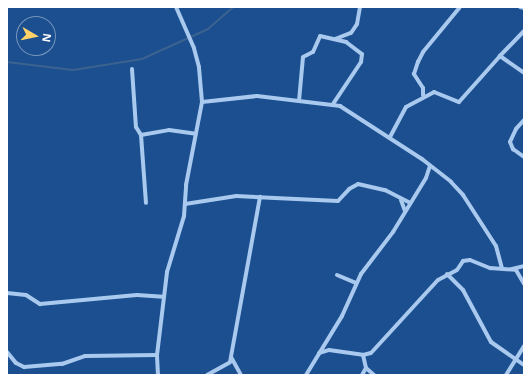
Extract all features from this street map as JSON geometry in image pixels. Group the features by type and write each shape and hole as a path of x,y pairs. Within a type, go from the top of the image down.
{"street":[{"path":"158,375 157,355 167,272 180,231 202,102 197,61 176,7"},
{"path":"335,39 352,33 357,24 360,7"},
{"path":"423,95 423,88 414,74 418,62 423,52 460,7"},
{"path":"520,7 524,8"},
{"path":"390,137 406,107 423,95 434,92 459,102 524,31"},
{"path":"299,100 303,57 313,52 320,36 346,42 362,54 363,57 333,104"},
{"path":"500,56 524,74"},
{"path":"132,69 136,127 141,135 146,203"},
{"path":"202,102 257,96 333,104 390,137 430,166 463,195 496,246 502,268"},
{"path":"524,120 516,129 510,142 513,149 524,158"},
{"path":"141,135 169,130 196,134"},
{"path":"306,375 342,316 356,283 426,178 430,166"},
{"path":"185,204 236,196 338,201 349,188 358,184 385,190 401,200 410,203"},
{"path":"207,375 228,364 231,357 260,197"},
{"path":"401,200 405,211"},
{"path":"319,353 329,350 363,356 378,348 409,310 447,274 457,270 463,261 470,260 490,268 512,269 524,266"},
{"path":"512,269 516,270 524,284"},
{"path":"447,274 463,290 491,342 516,357 524,365"},
{"path":"337,275 356,283"},
{"path":"7,293 26,295 40,304 137,295 163,297"},
{"path":"506,375 524,346"},
{"path":"7,352 16,363 24,367 62,364 85,356 157,355"},
{"path":"363,356 366,368 374,375"},
{"path":"231,357 240,375"},
{"path":"362,375 366,368"}],"waterway":[{"path":"7,62 73,70 142,59 208,29 233,7"}]}
